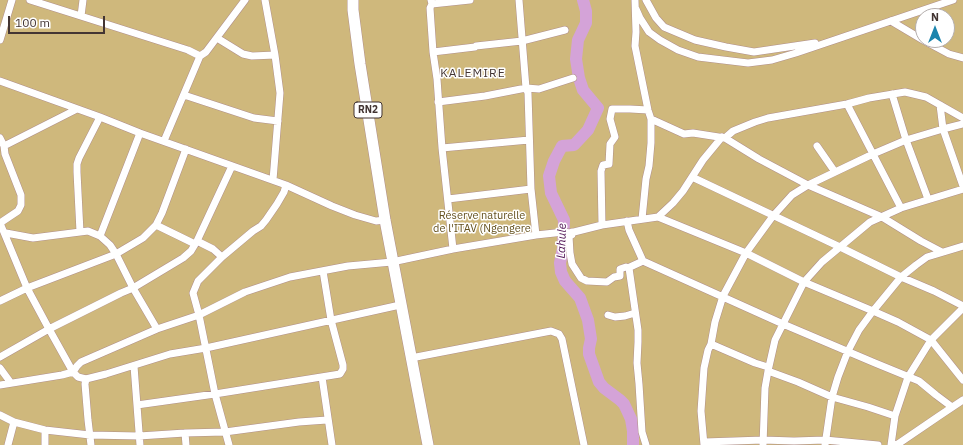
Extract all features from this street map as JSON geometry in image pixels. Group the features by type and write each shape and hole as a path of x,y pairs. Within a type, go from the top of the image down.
{"highway":[{"name":"RN2","path":"353,0 360,64 392,262 428,445"}],"street":[{"path":"0,40 12,0"},
{"path":"30,0 188,50 200,56"},
{"path":"81,16 83,0"},
{"path":"164,141 200,56 206,52 245,0"},
{"path":"265,0 280,93 273,180"},
{"path":"453,249 442,148 430,8 431,2 470,0"},
{"path":"519,0 526,88 528,93 531,189 536,235"},
{"path":"635,0 635,46 651,119 651,144 642,220"},
{"path":"636,9 645,0 664,28 695,40 754,52 830,41"},
{"path":"636,9 640,18 650,32 660,40 678,50 698,57 754,62 796,53 953,0"},
{"path":"891,21 915,35"},
{"path":"433,52 522,41 565,30"},
{"path":"217,38 243,54 252,56 275,55"},
{"path":"938,48 949,54 963,58"},
{"path":"438,102 485,96 526,88 539,89 573,78"},
{"path":"0,82 273,180 355,215 376,221 385,220"},
{"path":"0,385 73,372 81,362 157,330 199,315 245,292 290,278 323,270 392,262 453,249 536,235 571,232 602,225 658,217 683,191 703,160 723,137 733,131 768,118 905,92 926,97 963,118"},
{"path":"892,94 906,140 928,199"},
{"path":"184,95 254,118 278,121"},
{"path":"847,104 901,208"},
{"path":"940,105 943,128 963,186"},
{"path":"602,225 601,171 603,165 609,164 610,144 615,137 610,119 612,109 648,110"},
{"path":"4,146 77,110"},
{"path":"80,232 77,164 100,117"},
{"path":"651,119 684,134 693,132 723,137 808,186 882,217 942,252"},
{"path":"878,445 794,441 763,443 704,443 700,411 702,387 704,368 711,344 715,322 723,296 746,253 773,216 792,196 835,172 906,140 943,128 963,124"},
{"path":"100,236 140,133"},
{"path":"0,138 21,195 21,205 18,211 0,223 28,288 73,372 78,376 86,379 134,366 170,354 206,348 400,305"},
{"path":"442,148 529,140"},
{"path":"817,146 835,172"},
{"path":"0,301 28,288 116,254 143,238 156,225 162,213 186,149"},
{"path":"0,357 49,329 134,288 183,258 191,251 196,243 232,166"},
{"path":"692,177 901,277 934,291 963,307 931,340 908,377 895,416 890,445"},
{"path":"229,445 215,394 199,315 192,293 198,282 222,257 261,226 277,204 286,185"},
{"path":"448,199 531,189"},
{"path":"763,443 765,388 775,340 804,282 822,262 870,222 901,208 963,189"},
{"path":"658,217 746,253 804,282 873,310 898,322 931,340 963,380"},
{"path":"627,221 629,230 643,261 783,324 919,381 936,395 949,403 959,405"},
{"path":"156,225 196,243 213,248 222,257"},
{"path":"6,234 33,238 88,231 100,236 110,245 116,254 157,330"},
{"path":"571,232 572,235 569,236 572,264 581,278 587,281 607,282 614,277 620,276 620,269 629,268 630,266 643,261"},
{"path":"825,443 832,397 838,377 848,351 859,330 873,310 901,277 927,257 963,246"},
{"path":"629,268 638,330 637,363 642,432 646,445"},
{"path":"137,405 340,374 343,369 343,365 331,320 323,270"},
{"path":"608,315 615,317 636,313"},
{"path":"411,358 551,331 559,334 562,339 584,445"},
{"path":"711,344 832,397 895,416"},
{"path":"134,366 140,445"},
{"path":"0,368 11,383"},
{"path":"322,377 327,420 332,445"},
{"path":"86,379 85,384 91,445"},
{"path":"894,445 898,444 959,405"},
{"path":"0,416 14,422 45,430 90,435 139,436 225,432 299,422 327,420"},
{"path":"8,445 14,422"},
{"path":"45,430 45,445"},
{"path":"185,433 186,445"}],"green space":[{"name":"Réserve naturelle de l'ITAV (Ngengere","path":"0,0 963,0 963,445 0,445"}],"waterway":[{"name":"Lahule","path":"583,0 586,11 586,23 578,40 576,59 579,78 583,90 598,108 588,130 574,145 562,146 554,161 549,176 551,193 564,220 563,248 560,263 561,272 565,281 580,298 588,320 591,339 589,354 599,382 604,388 624,404 631,419 633,445"}],"district":[{"name":"KALEMIRE","path":"473,74"}]}
